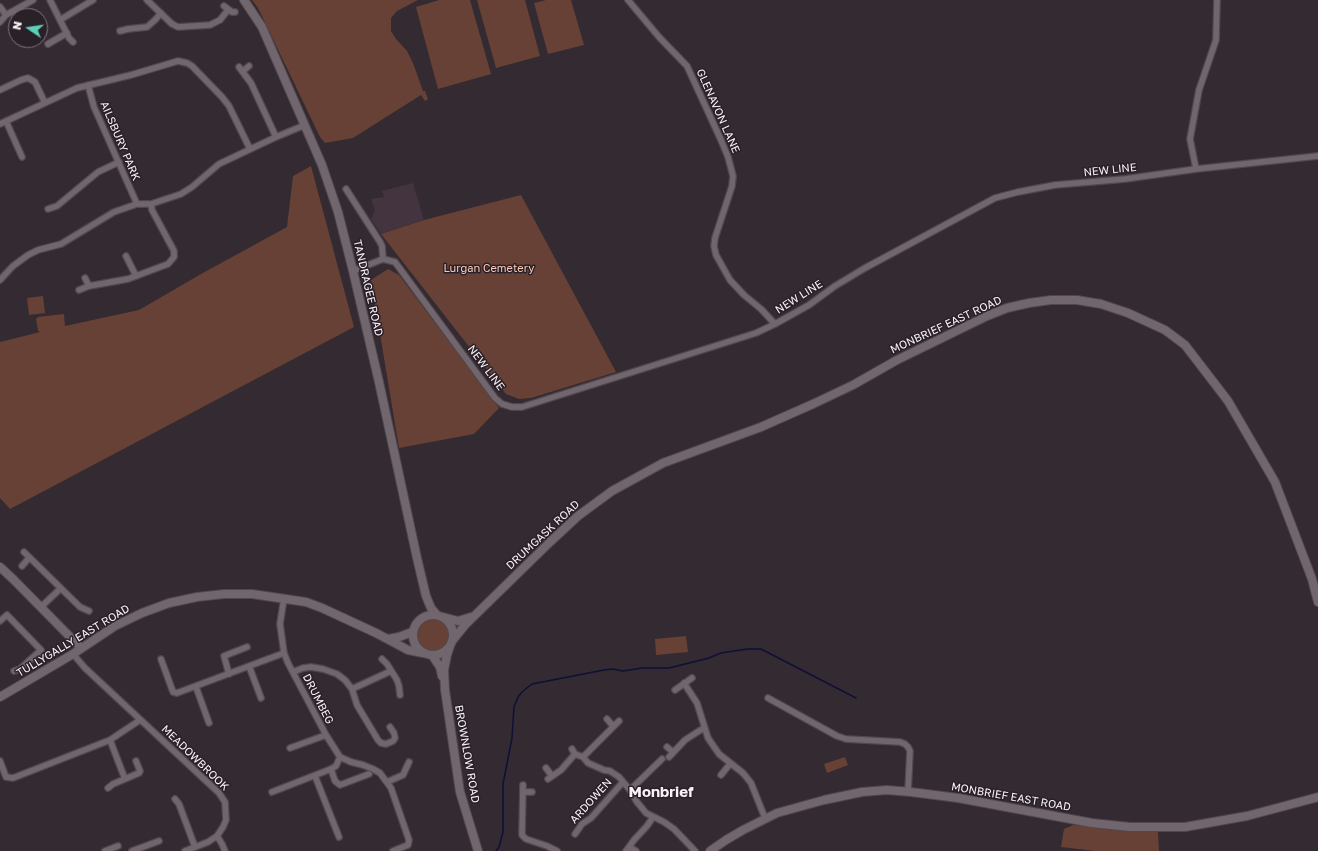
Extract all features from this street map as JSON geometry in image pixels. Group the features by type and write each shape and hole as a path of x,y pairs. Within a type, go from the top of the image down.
{"street":[{"path":"0,22 6,15 33,0"},
{"path":"50,0 69,38 73,42"},
{"path":"60,20 93,0"},
{"path":"147,0 172,24 178,27 210,25 220,20 226,8 232,12 235,12"},
{"name":"TANDRAGEE ROAD","path":"244,0 262,27 320,159 338,212 353,271 426,596 431,608 440,616"},
{"name":"GLENAVON LANE","path":"628,0 659,37 687,66 722,140 733,176 732,186 715,238 714,246 716,255 730,280 775,324"},
{"path":"1196,169 1190,139 1199,90 1216,40 1217,0"},
{"path":"0,7 6,15"},
{"path":"120,32 128,29 147,27 161,13"},
{"path":"48,44 67,33"},
{"path":"0,124 72,90 139,73 178,61 187,63 197,70 229,106 250,149"},
{"path":"249,66 241,69 251,82 276,136"},
{"path":"0,90 28,78 35,82 45,103"},
{"name":"AILSBURY PARK","path":"88,85 94,107 137,204"},
{"path":"6,121 22,157"},
{"path":"0,280 13,266 28,255 38,250 61,244 114,212 137,204 151,204 181,194 192,187 219,164 276,136 305,125"},
{"name":"NEW LINE","path":"383,259 395,262 495,398 502,404 512,407 522,407 756,333 810,305 835,286 865,268 995,198 1055,185 1125,179 1196,169 1318,156"},
{"path":"48,209 57,206 98,172 119,162"},
{"path":"346,189 382,246 383,259 353,271"},
{"path":"79,290 89,286 128,279 168,264 174,257 174,251 152,210 151,204"},
{"path":"126,256 136,276"},
{"path":"85,278 89,286"},
{"name":"MONBRIEF EAST ROAD","path":"674,459 761,427 813,404 853,385 904,357 986,316 1007,308 1051,300 1077,300 1101,304 1128,312 1165,330 1185,345 1228,401 1275,482 1312,579 1318,602"},
{"name":"DRUMGASK ROAD","path":"451,643 476,614 578,516 612,491 663,463 674,459"},
{"path":"24,552 60,589 80,607 89,611"},
{"path":"22,566 29,558"},
{"path":"0,567 81,648"},
{"path":"41,607 60,589"},
{"name":"TULLYGALLY EAST ROAD","path":"0,697 73,654 115,626 142,613 169,603 197,597 224,594 252,594 306,602 388,639 408,650 423,653"},
{"name":"TANDRAGEE ROAD","path":"421,618 426,596"},
{"name":"DRUMBEG","path":"284,598 280,624 284,653 326,735 340,758"},
{"path":"76,613 80,607"},
{"path":"0,621 7,614 41,650 20,669 14,671"},
{"path":"440,616 448,621 451,626 453,632 451,643 442,653 432,655 423,653 414,642 412,632 417,622 421,618 431,614 440,616 458,621 470,618 476,614"},
{"path":"388,639 412,632"},
{"name":"BROWNLOW ROAD","path":"444,682 446,660 451,643"},
{"path":"229,674 224,656 247,647"},
{"path":"161,659 173,692 177,693 284,653"},
{"name":"MEADOWBROOK","path":"73,654 85,668 219,793 225,802 226,820 223,828 216,836"},
{"name":"BROWNLOW ROAD","path":"432,655 440,667 444,682 460,792 478,851"},
{"path":"382,659 387,664 399,686 400,695"},
{"path":"249,666 261,698"},
{"name":"DRUMBEG","path":"293,672 311,667 323,669 336,674 345,680 352,689 357,705 381,743 386,744 393,741 395,738 390,727"},
{"path":"352,689 391,671"},
{"path":"675,690 692,678"},
{"path":"684,683 697,703 708,738 715,749 730,764 743,773 751,783 765,818"},
{"path":"196,687 209,723"},
{"path":"768,698 837,736 846,739 900,742 905,744 910,751 908,792"},
{"path":"607,719 613,726"},
{"path":"0,761 6,776 13,778 110,740 140,720"},
{"path":"583,757 619,720"},
{"path":"667,747 671,754 685,740 704,728"},
{"name":"DRUMBEG","path":"290,748 326,735"},
{"path":"110,740 126,779"},
{"name":"ARDOWEN","path":"546,768 550,778 561,770 574,752 583,757 588,763 610,771 630,790 641,808 646,813 674,829 695,851"},
{"path":"272,792 331,769 336,766 340,758 363,764 380,774 391,788 409,840 408,845 393,851"},
{"name":"ARDOWEN","path":"630,790 662,759"},
{"path":"108,788 113,784 139,774 140,771 136,761"},
{"path":"387,782 403,775 409,762"},
{"path":"721,776 730,764"},
{"path":"331,769 335,781 340,785 369,774"},
{"path":"315,776 339,837"},
{"name":"ARDOWEN","path":"575,834 582,824 591,818 623,782"},
{"path":"523,785 522,835 526,840 547,846 554,850"},
{"name":"MONBRIEF EAST ROAD","path":"710,851 726,840 765,818 799,806 862,792 887,790 908,792 981,802 1092,823 1130,827 1185,827 1247,816 1318,797"},
{"path":"523,792 532,792"},
{"path":"175,799 179,804 195,847"},
{"path":"636,851 628,849 653,817"},
{"path":"185,851 216,836 225,851"},
{"path":"132,851 143,849 159,841"},
{"path":"105,851 118,846"}],"shaded area":[{"path":"413,183 424,220 381,234 371,219 375,210 371,199 384,197 382,191"}],"green space":[{"path":"252,0 418,0 397,11 391,18 391,31 407,51 423,91 425,91 428,99 425,101 421,95 353,138 325,143 320,137 258,8"},
{"path":"439,0 470,0 491,74 438,89 416,7"},
{"path":"477,0 525,0 540,56 496,68"},
{"path":"546,0 571,0 584,45 548,54 534,3"},
{"path":"311,166 354,327 10,509 0,498 0,342 40,332 38,331 36,319 38,317 63,314 65,326 139,310 287,227 293,176"},
{"name":"Lurgan Cemetery","path":"521,195 616,372 531,398 519,399 506,394 381,234 424,220"},
{"path":"388,269 399,275 499,408 474,434 399,448 371,280"},
{"path":"43,296 45,313 29,315 27,298"},
{"path":"430,619 436,619 445,623 449,635 445,647 436,651 430,651 421,647 417,638 417,632 421,623"},
{"path":"686,636 688,652 656,655 655,639"},
{"path":"845,757 848,765 827,773 824,764"},
{"path":"1073,825 1158,832 1159,851 1095,851 1061,847 1064,829"}],"waterway":[{"path":"496,851 499,847 503,832 503,784 512,738 514,707 518,697 532,684 604,670 613,669 623,671 642,668 669,668 709,658 721,653 747,649 761,649 856,698"}],"district":[{"name":"Monbrief","path":"661,792"}]}
